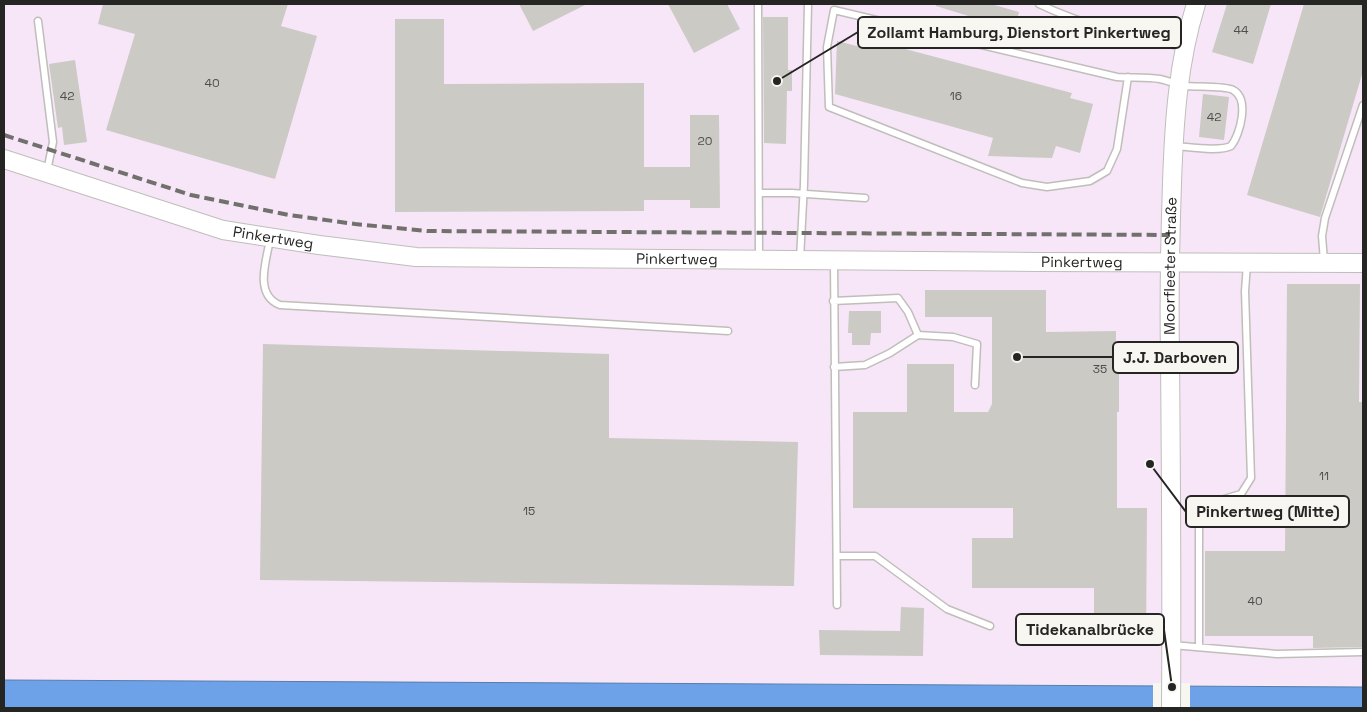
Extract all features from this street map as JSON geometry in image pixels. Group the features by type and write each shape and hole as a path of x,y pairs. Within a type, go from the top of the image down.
{"street":[{"name":"Moorfleeter Straße","path":"1171,708 1169,262 1173,146 1178,85 1184,47 1196,4"},
{"name":"Pinkertweg","path":"4,159 223,230 416,257 1363,263"}],"lane":[{"path":"758,4 759,260"},
{"path":"800,260 804,193 808,4"},
{"path":"1039,4 1088,24 1123,34 1184,47"},
{"path":"1128,78 1117,149 1106,171 1090,181 1047,187 1022,183 828,108 827,47 834,10 1117,77 1161,80 1178,85 1220,87 1233,90 1239,96 1243,103 1239,127 1231,146 1227,148 1173,146"},
{"path":"38,21 53,142 46,173"},
{"path":"1324,263 1322,236 1325,218 1363,105"},
{"path":"759,193 804,193 865,198"},
{"path":"270,238 264,285 272,302 280,305 728,330"},
{"path":"834,260 837,605"},
{"path":"1199,647 1199,514 1204,505 1241,494 1251,478 1245,291 1247,262"},
{"path":"833,301 898,298 908,312 918,335"},
{"path":"834,367 865,365 890,353 918,335 953,337 976,344 975,385"},
{"path":"837,556 875,556 946,609 990,626"},
{"path":"1171,645 1277,654 1363,652"}],"shaded area":[{"path":"4,4 1363,4 1363,686 4,680"}],"water":[{"path":"4,680 1363,687 1363,708 4,708"}],"pier":[{"path":"1153,683 1190,683 1190,708 1153,708"}],"building":[{"path":"103,4 288,4 281,26 317,36 275,179 106,130 135,34 98,24"},
{"path":"519,4 587,4 533,31"},
{"path":"668,4 727,4 740,29 694,53"},
{"path":"936,4 991,4 1019,12 1014,30 936,6"},
{"path":"1227,4 1271,4 1253,64 1212,52"},
{"path":"1304,4 1363,4 1363,71 1320,217 1247,195"},
{"path":"763,17 788,17 788,70 792,70 792,91 787,91 786,144 764,143"},
{"path":"395,19 444,19 444,84 644,83 644,167 690,167 690,115 719,115 720,208 690,208 690,200 644,200 644,211 395,212"},
{"path":"875,35 891,40 890,45 1072,93 1070,98 1093,104 1080,153 1056,146 1052,158 988,156 993,138 835,94 837,41 861,47 863,40"},
{"path":"75,60 87,142 64,145 62,127 58,128 49,64"},
{"path":"1203,94 1229,97 1224,140 1199,137"},
{"path":"1287,284 1360,284 1359,402 1363,402 1363,647 1313,648 1313,636 1205,636 1205,551 1285,551"},
{"path":"925,290 1046,290 1046,332 1116,331 1116,373 1119,373 1117,508 1147,508 1146,643 1094,643 1094,588 972,588 972,538 1013,538 1013,508 853,508 853,412 907,412 907,364 954,364 954,412 988,412 992,404 992,317 925,317"},
{"path":"849,311 881,311 881,333 871,333 870,345 852,345 852,333 848,333"},
{"path":"263,344 609,354 609,438 798,442 794,586 260,580"},
{"path":"901,607 924,608 923,656 820,655 819,630 900,631"}],"railway":[{"path":"4,135 191,195 289,215 427,231 1170,235"}],"place":[{"name":"Zollamt Hamburg, Dienstort Pinkertweg","path":"777,81"},
{"name":"J.J. Darboven","path":"1017,357"},
{"name":"Pinkertweg (Mitte)","path":"1150,464"},
{"name":"Tidekanalbrücke","path":"1172,687"}]}
